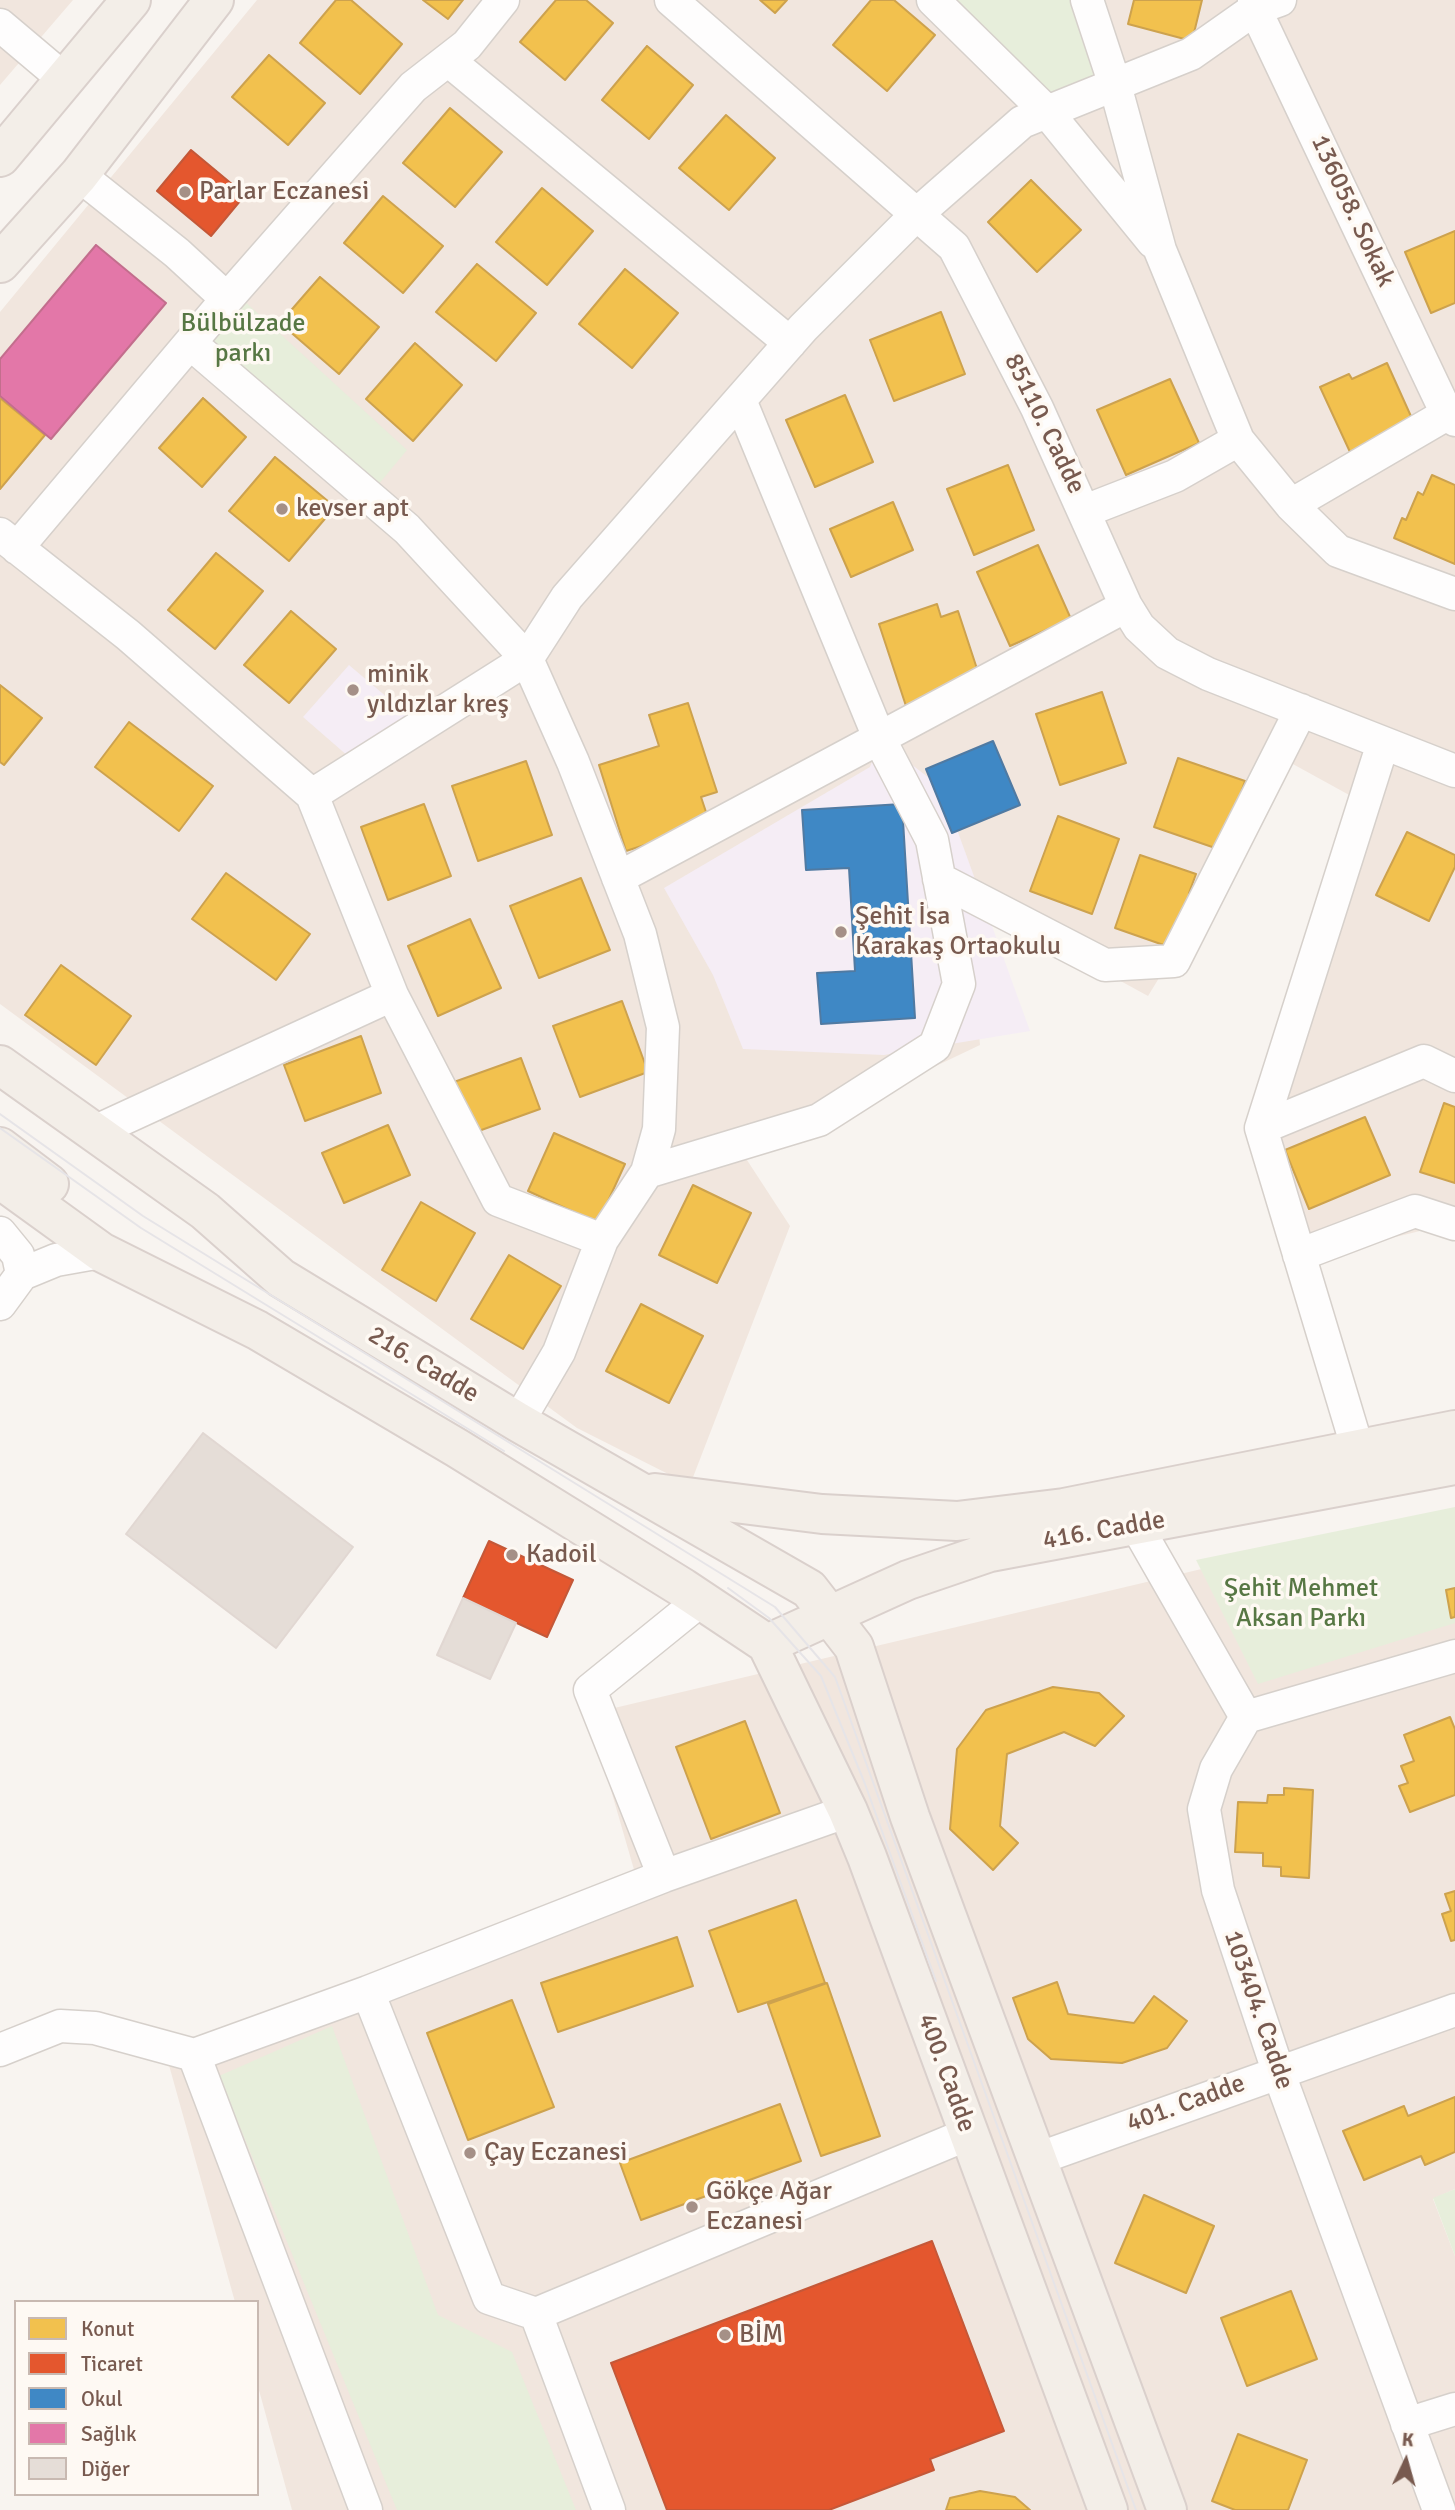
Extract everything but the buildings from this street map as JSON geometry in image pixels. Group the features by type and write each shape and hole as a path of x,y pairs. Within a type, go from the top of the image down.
{"main road":[{"path":"0,157 131,0"},
{"path":"0,263 79,174 215,0"},
{"name":"216. Cadde","path":"0,1065 205,1211 281,1278 518,1422 809,1589 857,1656"},
{"path":"0,1091 206,1236 281,1278"},
{"path":"0,1147 257,1330"},
{"name":"216. Cadde","path":"0,1179 101,1252 257,1330 457,1448 701,1600 766,1644"},
{"path":"642,1492 822,1514 957,1521 1064,1508 1455,1430"},
{"name":"416. Cadde","path":"766,1644 908,1580 990,1552 1455,1465"},
{"path":"857,1656 876,1607 885,1595 908,1580"},
{"name":"400. Cadde","path":"766,1644 848,1811 1108,2510"},
{"name":"400. Cadde","path":"857,1656 910,1817 1167,2510"}],"street":[{"path":"503,0 467,45 413,87 190,343 8,541 128,635 312,795 392,995 498,1200 602,1240"},
{"name":"85110. Cadde","path":"671,0 954,247 1037,408 1126,606 1139,627 1167,653 1208,674 1455,771"},
{"path":"933,0 1047,112 1160,250"},
{"path":"1087,0 1115,85 1160,250 1238,440 1291,505 1338,551 1455,594"},
{"path":"312,795 527,659 567,597 790,343 918,214 1022,122 1191,54 1263,3"},
{"name":"136058. Sokak","path":"1263,3 1451,417"},
{"path":"0,25 64,79"},
{"path":"448,60 790,343"},
{"path":"79,174 177,253 227,299"},
{"path":"190,343 407,529 527,659 573,762 640,934 663,1027 660,1117 647,1172 602,1240 559,1352 518,1422"},
{"path":"647,1172 819,1120 935,1046 959,984 932,840 880,740 740,400"},
{"path":"1291,505 1451,417"},
{"path":"1085,512 1175,476 1238,440"},
{"path":"618,878 1126,606"},
{"path":"939,879 1105,965 1174,961 1301,710"},
{"path":"1358,1450 1261,1128 1383,743"},
{"path":"92,1133 392,995"},
{"path":"1261,1128 1424,1061 1455,1076"},
{"path":"1299,1255 1415,1212 1455,1224"},
{"path":"0,1233 18,1255 22,1274"},
{"path":"0,1304 22,1274 56,1259 101,1252"},
{"path":"1136,1525 1246,1717 1455,1656"},
{"path":"664,1876 590,1690 701,1600"},
{"name":"103404. Cadde","path":"1246,1717 1216,1769 1204,1809 1218,1890 1278,2071 1439,2510"},
{"path":"0,2050 60,2026 94,2028 194,2055 368,1992 664,1876 848,1811"},
{"path":"368,1992 489,2298 536,2314 968,2134"},
{"name":"401. Cadde","path":"1037,2159 1455,2010"},
{"path":"194,2055 366,2510"},
{"path":"536,2314 609,2510"},
{"path":"1407,2424 1455,2409"}],"shaded area":[{"path":"0,0 73,0 0,85"},
{"path":"257,0 1455,0 1455,1238 1424,1230 1310,1258 1246,1134 1351,796 1291,763 1148,996 967,897 980,1045 745,1157 790,1226 690,1485 577,1428 0,1004 0,312"},
{"name":"minik yıldızlar kreş","path":"349,665 408,715 349,757 303,717"},
{"name":"Şehit İsa Karakaş Ortaokulu","path":"880,740 942,788 1030,1031 884,1055 743,1049 713,975 664,888 870,767"},
{"path":"1455,1509 1455,2189 1433,2199 1455,2256 1455,2510 292,2510 259,2390 259,2300 234,2300 167,2058 639,1887 589,1714"}],"green space":[{"path":"936,0 1081,0 1102,77 1048,99"},
{"name":"Bülbülzade parkı","path":"241,298 407,450 373,491 203,342"},
{"name":"Şehit Mehmet Aksan Parkı","path":"1455,1507 1455,1623 1258,1684 1196,1560"},
{"path":"332,2026 438,2315 512,2352 576,2510 397,2510 219,2076"},
{"path":"1455,2189 1455,2256 1433,2198"}],"tram line":[{"path":"0,1114 143,1216 775,1607 835,1677 1136,2510"},
{"path":"0,1128 141,1228 504,1451"},
{"path":"728,1588 769,1618 821,1676 865,1784 936,1981"}],"place":[{"name":"Parlar Eczanesi","path":"185,192"},
{"name":"kevser apt","path":"282,509"},
{"name":"minik yıldızlar kreş","path":"353,690"},
{"name":"Şehit İsa Karakaş Ortaokulu","path":"841,932"},
{"name":"Kadoil","path":"512,1555"},
{"name":"Çay Eczanesi","path":"470,2153"},
{"name":"Gökçe Ağar Eczanesi","path":"692,2207"},
{"name":"BİM","path":"725,2335"}]}
